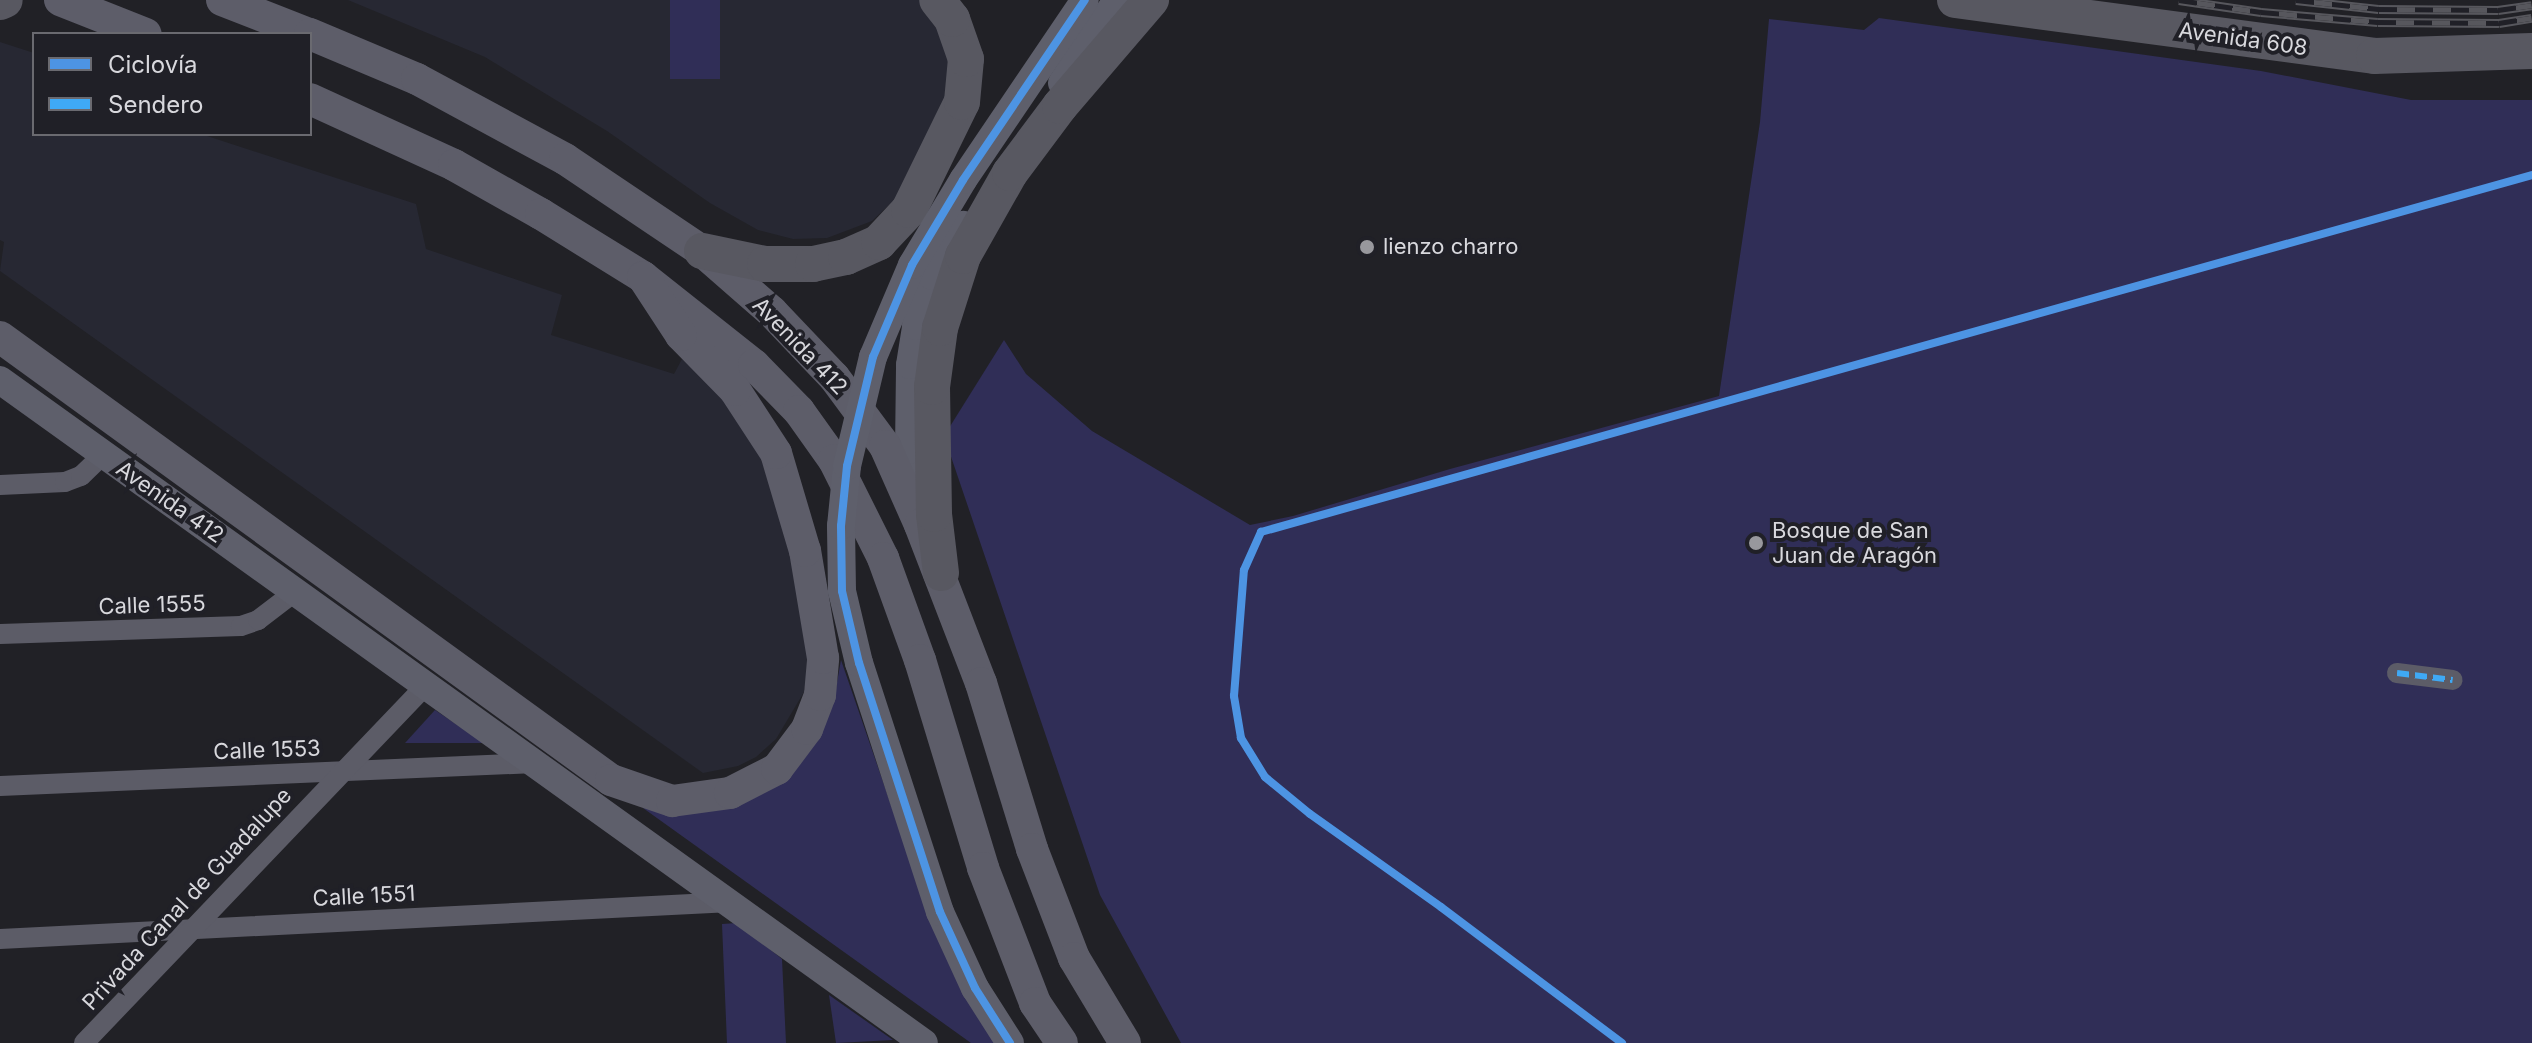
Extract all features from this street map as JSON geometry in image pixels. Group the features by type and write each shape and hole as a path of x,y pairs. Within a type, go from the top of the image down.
{"highway":[{"path":"702,251 765,264 813,264 846,257 879,242 909,210 962,102 966,59 952,19 937,0"},
{"path":"941,573 934,514 932,387 940,328 963,256 1010,173 1069,95 1151,0"},
{"name":"Avenida 608","path":"1955,0 2374,56 2532,51"}],"main road":[{"path":"60,0 141,32"},
{"name":"Avenida 412","path":"222,0 305,32"},
{"name":"Avenida 412","path":"312,35 417,79 565,159 702,251 772,312 834,377 885,446 941,573 981,683 1032,849 1074,958 1125,1043"},
{"name":"Avenida 412","path":"312,100 454,165 643,277 754,365 799,411 834,460 883,558 920,660 983,868 1035,1003 1062,1043"},
{"path":"0,337 611,780 672,801 730,793 777,769 807,729 820,695 823,658 805,551 776,453 735,390 681,335 643,277"}],"street":[{"path":"1010,1043 975,988 940,912 859,663 842,591 841,526 847,466 873,357 912,265 963,180 1085,0"},
{"path":"920,525 909,450 910,365 916,326 932,276 982,193 1065,79 1117,0"},
{"name":"Avenida 412","path":"0,380 924,1043"},
{"path":"0,485 65,482 81,476 103,455"},
{"name":"Calle 1555","path":"0,634 241,626 258,620 296,591"},
{"path":"2397,673 2453,680"},
{"name":"Privada Canal de Guadalupe","path":"84,1043 426,685"},
{"name":"Calle 1553","path":"0,786 536,763"},
{"name":"Calle 1551","path":"0,939 731,902"}],"shaded area":[{"path":"348,0 929,0 945,27 951,92 907,188 872,221 827,238 793,239 758,230 710,203 607,131 485,57"},
{"path":"670,0 720,0 720,79 670,79"},
{"name":"Bosque de San Juan de Aragón","path":"1879,18 2261,71 2411,100 2532,100 2532,1043 1181,1043 1100,895 944,436 1004,340 1026,374 1092,431 1250,525 1293,516 1450,469 1719,396 1760,122 1769,19 1864,30"},
{"path":"0,42 32,52 32,136 207,136 416,204 426,249 562,295 551,335 674,374 682,359 723,391 758,450 786,535 811,656 804,692 776,739 756,757 738,766 703,773 0,271 4,242 0,240"},
{"path":"841,660 929,915 998,1043 971,1043 643,808 699,809 741,798 836,688"},
{"path":"435,710 484,743 405,743"},
{"path":"737,923 782,959 786,1043 727,1043 722,924"},
{"path":"829,995 893,1040 836,1043"}],"railway":[{"path":"2179,0 2261,12 2378,22 2499,23 2532,18"},
{"path":"2296,0 2379,9 2498,10 2532,5"}],"marked path":[{"path":"2397,673 2453,680"}],"cycle path":[{"path":"1010,1043 975,988 940,912 859,663 842,591 841,526 847,466 873,357 912,265 963,180 1085,0"},
{"path":"1622,1043 1441,907 1310,814 1265,777 1241,738 1234,696 1244,570 1261,532 2532,175"}],"place":[{"name":"lienzo charro","path":"1367,247"},
{"name":"Bosque de San Juan de Aragón","path":"1756,543"}]}
